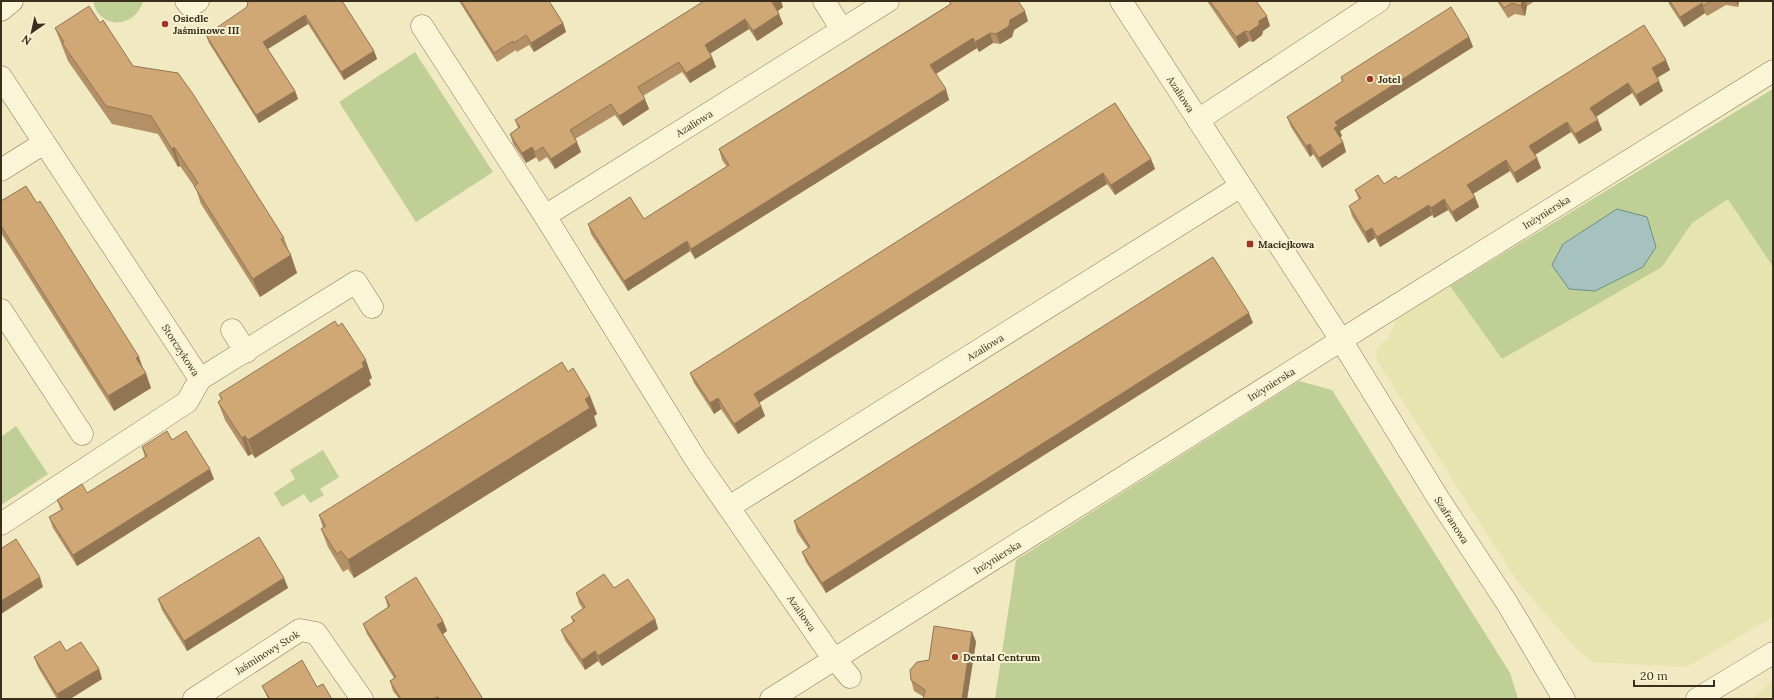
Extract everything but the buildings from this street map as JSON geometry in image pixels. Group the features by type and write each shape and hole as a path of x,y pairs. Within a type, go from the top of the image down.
{"street":[{"path":"1,10 12,1"},
{"path":"186,1 190,6 198,1"},
{"path":"824,1 842,30"},
{"name":"Azaliowa","path":"546,216 888,1"},
{"name":"Azaliowa","path":"1121,1 1341,340"},
{"path":"1198,120 1379,1"},
{"name":"Azaliowa","path":"422,26 546,216 696,460 835,659 850,677"},
{"name":"Inżynierska","path":"771,699 1341,340 1773,71"},
{"name":"Storczykowa","path":"1,77 200,380 356,282 372,306"},
{"path":"1,170 44,143"},
{"name":"Azaliowa","path":"729,507 1241,186"},
{"path":"1,310 82,434"},
{"path":"232,330 246,352"},
{"name":"Szafranowa","path":"1341,340 1438,498 1507,603 1564,699"},
{"path":"1,524 187,402 200,380"},
{"name":"Jaśminowy Stok","path":"194,699 300,630 316,633 362,699"},
{"path":"1697,699 1773,653"}],"green space":[{"path":"93,1 143,1 139,10 133,17 125,21 117,22 109,21 102,17"},
{"path":"415,52 493,172 416,222 339,102"},
{"path":"1773,89 1773,267 1728,199 1692,223 1662,267 1502,359 1450,286"},
{"path":"1728,198 1773,267 1773,617 1687,667 1592,662 1576,649 1517,581 1376,359 1377,348 1389,338 1396,320 1450,286 1502,359 1662,267 1692,223"},
{"path":"1299,381 1332,390 1510,673 1518,699 995,699 1016,560"},
{"path":"16,426 48,474 1,505 1,437"},
{"path":"323,450 339,477 320,489 324,495 310,503 304,494 282,507 274,493 295,479 290,470"},
{"path":"1773,681 1773,699 1751,699"}],"water":[{"path":"1617,209 1647,217 1656,247 1643,267 1595,291 1569,289 1552,265 1563,244"}],"place":[{"name":"Osiedle Jaśminowe III","path":"165,24"},
{"name":"Jotel","path":"1370,79"},
{"name":"Maciejkowa","path":"1250,244"},
{"name":"Dental Centrum","path":"955,657"}]}
